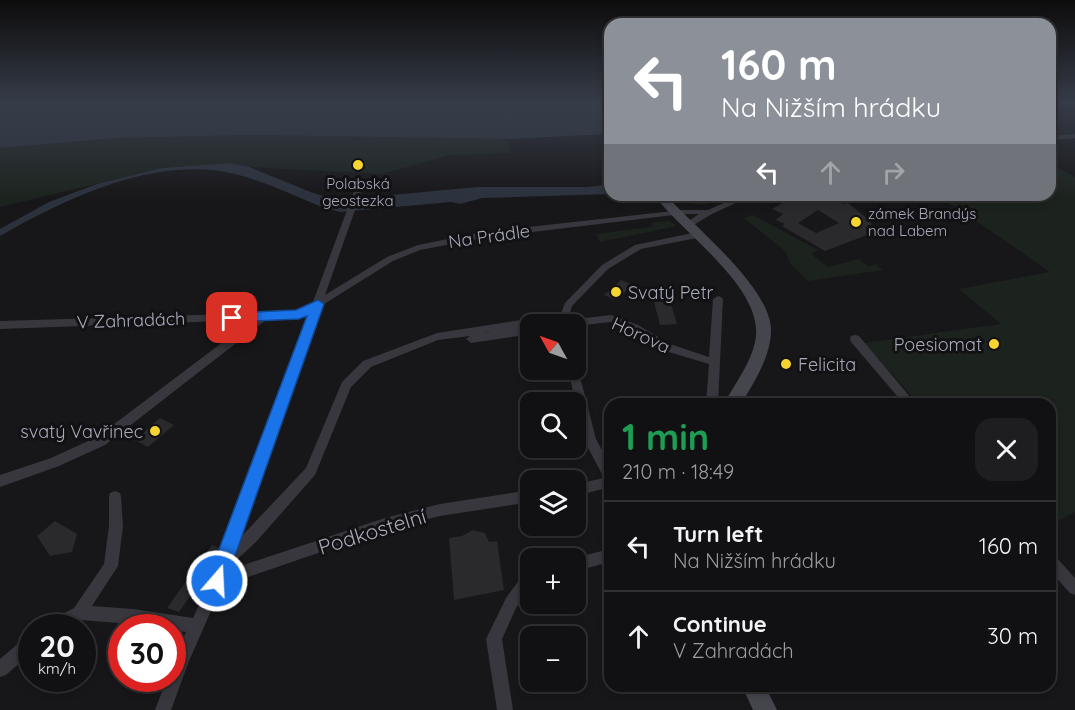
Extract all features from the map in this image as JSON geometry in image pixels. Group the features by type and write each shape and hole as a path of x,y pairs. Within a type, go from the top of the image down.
{"main road":[{"path":"665,201 746,288 759,309 764,323 763,337 750,374 736,398"},
{"path":"756,692 765,710"}],"street":[{"path":"1056,138 1075,136"},
{"path":"1064,137 1075,143"},
{"path":"163,710 217,581 357,192"},
{"path":"565,314 567,305 605,267 638,247 692,230 709,212 735,201"},
{"name":"Na Prádle","path":"263,317 299,315 390,259 418,248 483,235 709,212"},
{"path":"712,398 718,298"},
{"path":"0,481 55,462 101,441 263,317"},
{"name":"V Zahradách","path":"0,324 263,317"},
{"name":"Horova","path":"586,321 611,318 634,328 666,347 714,362"},
{"name":"Horova","path":"223,562 251,537 311,471 346,385 367,364 437,337 520,324"},
{"path":"471,339 520,332"},
{"path":"855,339 906,398"},
{"path":"576,380 590,440 604,465"},
{"path":"586,488 604,483"},
{"path":"79,613 111,566 116,526 115,497"},
{"name":"Podkostelní","path":"217,581 385,524 440,510 520,498"},
{"path":"586,562 604,557"},
{"path":"1056,567 1075,588"},
{"path":"505,710 494,639 511,603 520,591"},
{"path":"79,613 133,615 196,627"},
{"path":"0,669 18,653"}],"shaded area":[{"path":"0,135 245,135 117,138 0,148"},
{"path":"260,135 508,139 510,153 450,155 382,174 249,167 230,163 162,168 0,207 0,148 117,138"},
{"path":"260,135 587,135 508,139"},
{"path":"230,163 249,167 313,193 338,200 477,187 588,187 604,185 604,194 482,198 460,204 451,202 340,212 235,174 205,170 174,170 143,175 83,195 0,236 0,229 49,202 97,184 162,168"},
{"path":"1056,167 1075,177 1075,512 1056,522 1056,398 914,398 864,343 1001,324 959,289 1050,272 959,209 944,201 1056,201"},
{"path":"683,201 721,201 704,204"},
{"path":"753,215 818,250 811,254 828,267 859,259 868,266 876,265 883,270 808,281 790,263 785,251 744,218"},
{"path":"669,221 677,226 600,242 596,234 651,227 653,222"}],"building":[{"name":"zámek Brandýs nad Labem","path":"786,201 838,201 843,204 848,203 869,220 872,225 867,226 875,232 825,251 782,226 785,224 776,220 783,214 772,209","holes":["818,210 839,223 816,233 798,223"]},
{"name":"Svatý Petr","path":"621,280 633,285 615,300 604,295"},
{"path":"670,301 677,324 660,325 654,302"},
{"name":"svatý Vavřinec","path":"160,418 174,425 148,447 135,440"},
{"path":"55,521 77,534 72,552 50,556 37,536"},
{"path":"473,530 485,533 489,542 497,541 504,590 454,600 449,538 462,536"},
{"path":"212,545 220,548 216,559 179,612 167,608"}],"place":[{"name":"Polabská geostezka","path":"358,165"},
{"name":"zámek Brandýs nad Labem","path":"856,222"},
{"name":"Svatý Petr","path":"616,292"},
{"name":"Poesiomat","path":"994,344"},
{"name":"Felicita","path":"786,364"},
{"name":"svatý Vavřinec","path":"155,431"}],"route":[{"path":"217,581 306,331 318,304 299,315 232,318"}]}
